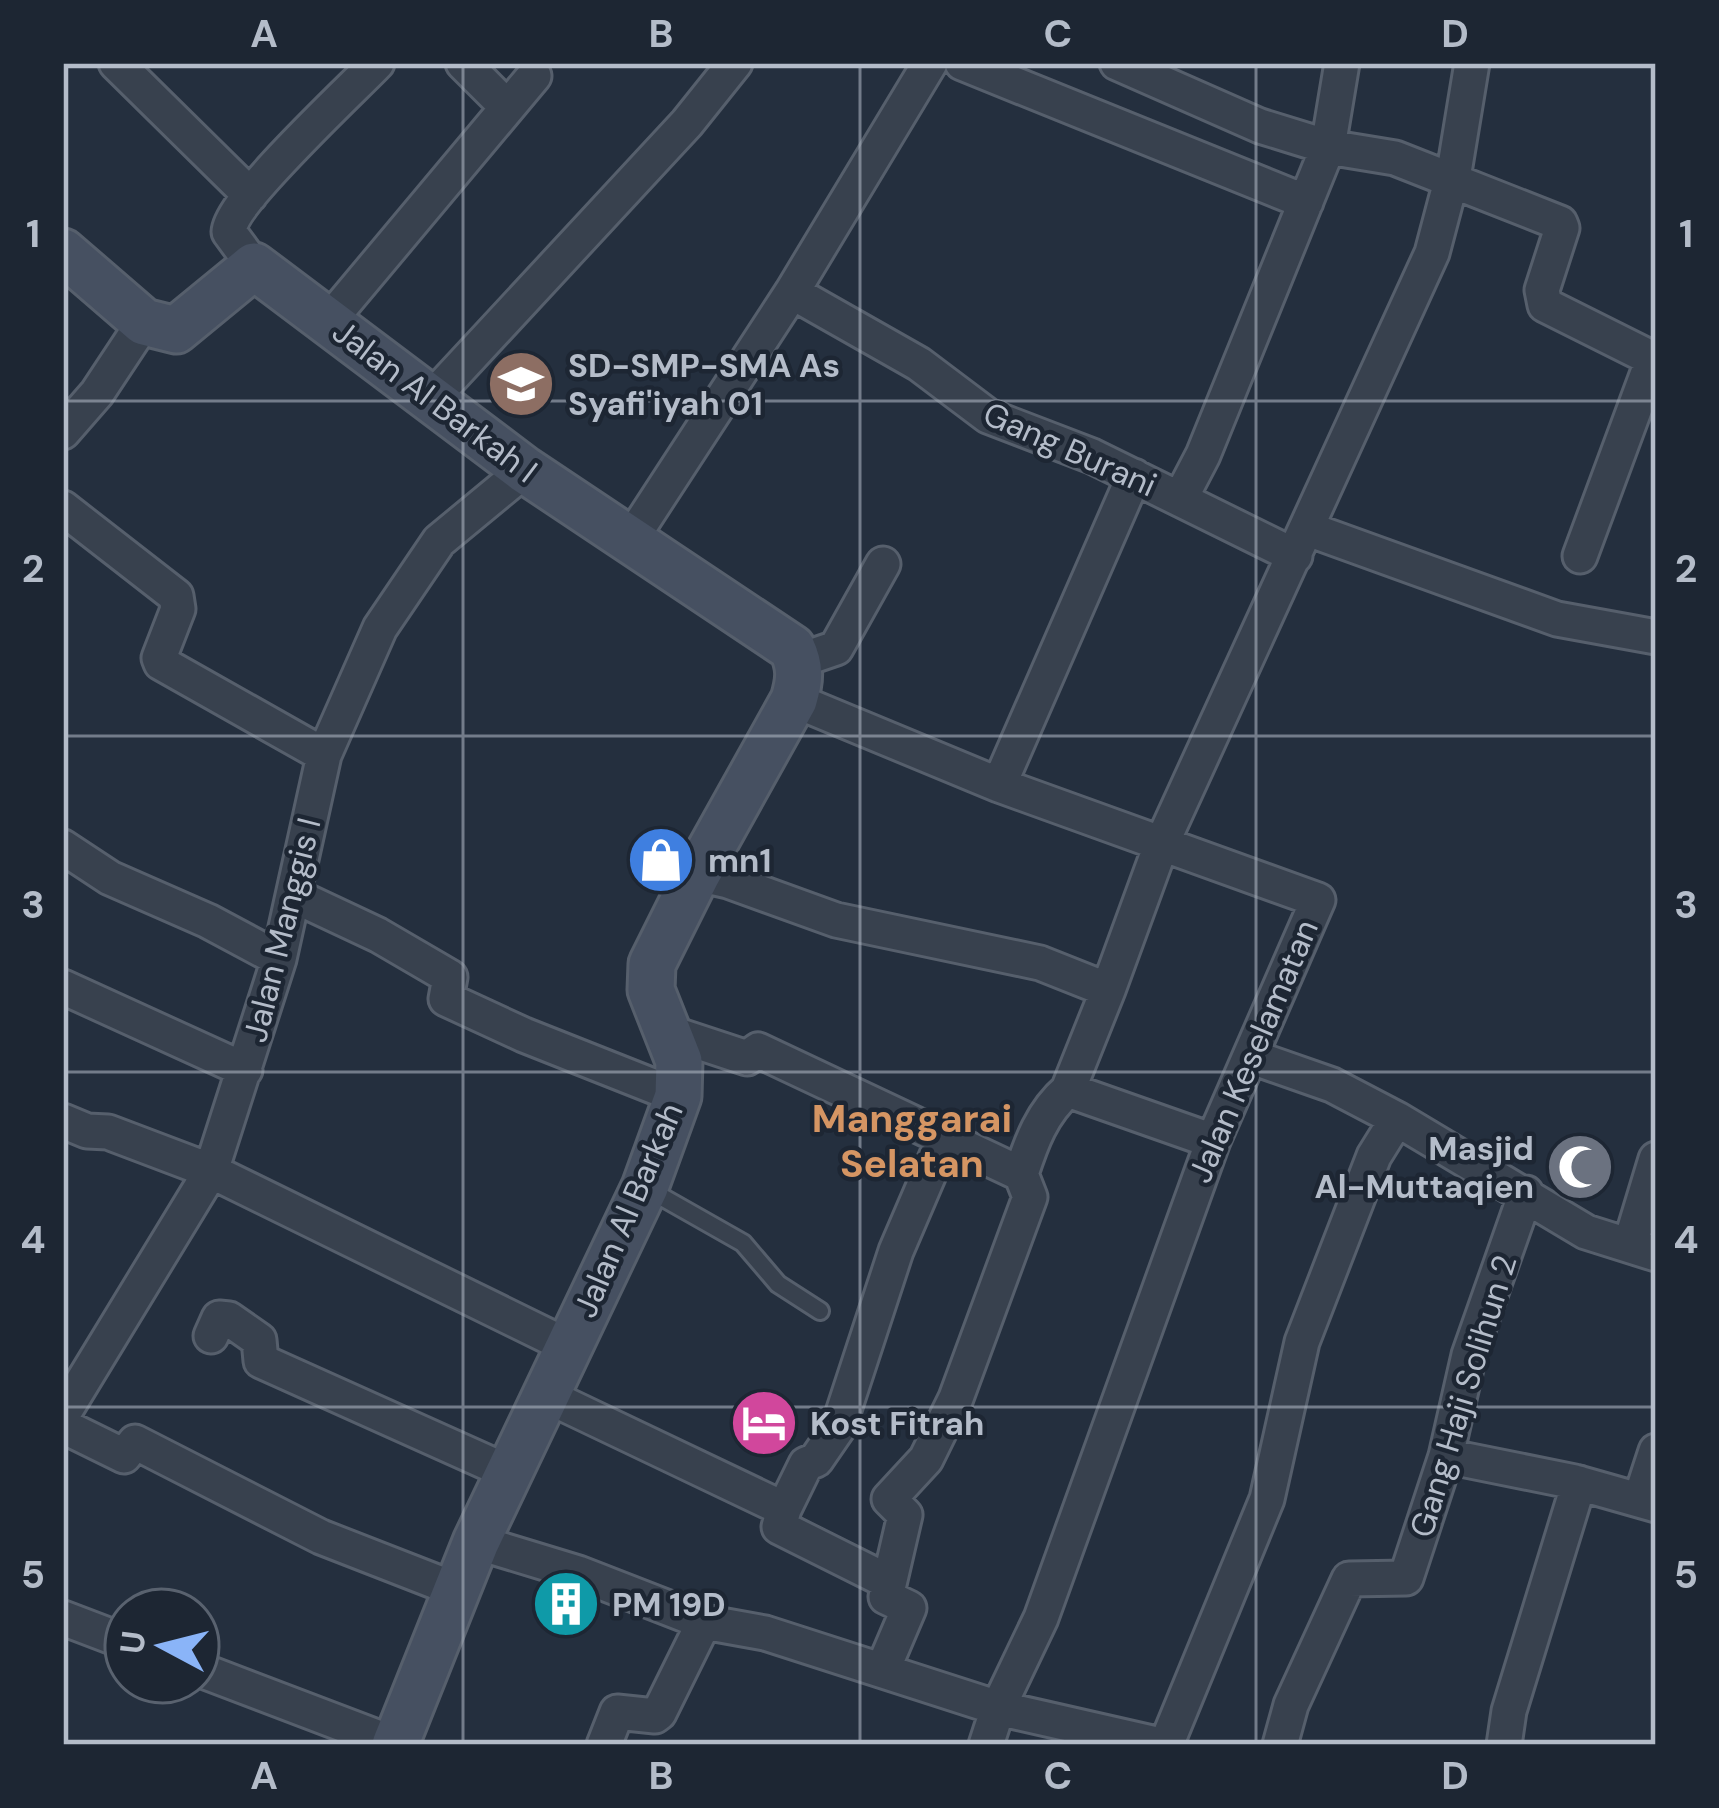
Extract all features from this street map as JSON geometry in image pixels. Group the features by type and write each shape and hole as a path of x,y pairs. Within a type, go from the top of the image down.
{"street":[{"path":"63,252 144,322 176,330 254,266 229,232 230,221 250,194 377,63"},
{"path":"463,63 507,107"},
{"path":"431,399 687,123 735,63"},
{"path":"632,539 791,292 929,63"},
{"path":"1117,63 1260,126 1328,147 1395,158 1559,223 1562,228 1542,290 1545,305 1655,360 1580,556"},
{"path":"1180,499 1203,454 1328,147 1342,63"},
{"path":"883,1670 909,1608 886,1597 905,1515 889,1499 926,1459 956,1398 1030,1197 1021,1174 1034,1136 1055,1101 1068,1090 1161,845 1432,254 1451,183 1472,63"},
{"path":"119,64 250,194"},
{"path":"965,64 1306,202"},
{"path":"328,322 534,76"},
{"name":"Jalan Al Barkah I","path":"254,266 525,470 792,648 798,680"},
{"name":"Gang Burani","path":"791,292 919,364 988,416 1180,499 1301,543 1557,619 1656,637"},
{"path":"63,432 97,393 144,322"},
{"name":"Jalan Manggis I","path":"63,1414 211,1171 279,958 324,755 380,628 439,541 525,470"},
{"path":"999,785 1134,476"},
{"path":"63,508 176,596 178,609 161,663 324,755"},
{"path":"883,564 836,647 798,680 999,785 1161,845"},
{"name":"Jalan Al Barkah","path":"395,1744 476,1542 645,1187 678,1096 679,1061 651,990 652,964 798,680"},
{"name":"Jalan Keselamatan","path":"986,1745 998,1708 1041,1618 1213,1141 1318,901 1161,845"},
{"path":"63,848 110,878 279,958"},
{"path":"697,874 836,920 1040,963 1108,990"},
{"path":"295,896 451,976 446,999 678,1096"},
{"path":"63,987 245,1070"},
{"path":"665,1031 747,1058 758,1050 1021,1174"},
{"path":"1252,1057 1332,1085 1526,1193 1586,1232 1643,1250 1656,1159"},
{"path":"1068,1090 1213,1141"},
{"path":"476,1542 578,1573 704,1622 765,1633 998,1708 1163,1745 1267,1499 1302,1342 1374,1156 1397,1119"},
{"path":"63,1120 211,1171 570,1348"},
{"path":"889,1582 779,1527 806,1464 817,1460 838,1427 896,1251 944,1139"},
{"name":"Gang Haji Solihun 2","path":"1280,1745 1292,1705 1349,1579 1406,1578 1446,1456 1469,1355 1526,1193"},
{"path":"211,1336 220,1318 229,1319 259,1340 261,1361 508,1472"},
{"path":"545,1395 784,1509"},
{"path":"63,1426 124,1456 135,1442 321,1537 457,1590"},
{"path":"1446,1456 1648,1502 1656,1451"},
{"path":"1504,1745 1509,1711 1579,1483"},
{"path":"63,1618 102,1633"},
{"path":"604,1745 617,1712 659,1712 704,1622"},
{"path":"222,1678 395,1744"}],"lane":[{"path":"645,1187 743,1243 778,1284 820,1311"}],"place":[{"name":"SD-SMP-SMA As Syafi'iyah 01","path":"521,384"},
{"name":"mn1","path":"661,860"},
{"name":"Masjid Al-Muttaqien","path":"1580,1167"},
{"name":"Kost Fitrah","path":"764,1423"},
{"name":"PM 19D","path":"566,1604"}],"district":[{"name":"Manggarai Selatan","path":"912,1140"}]}
